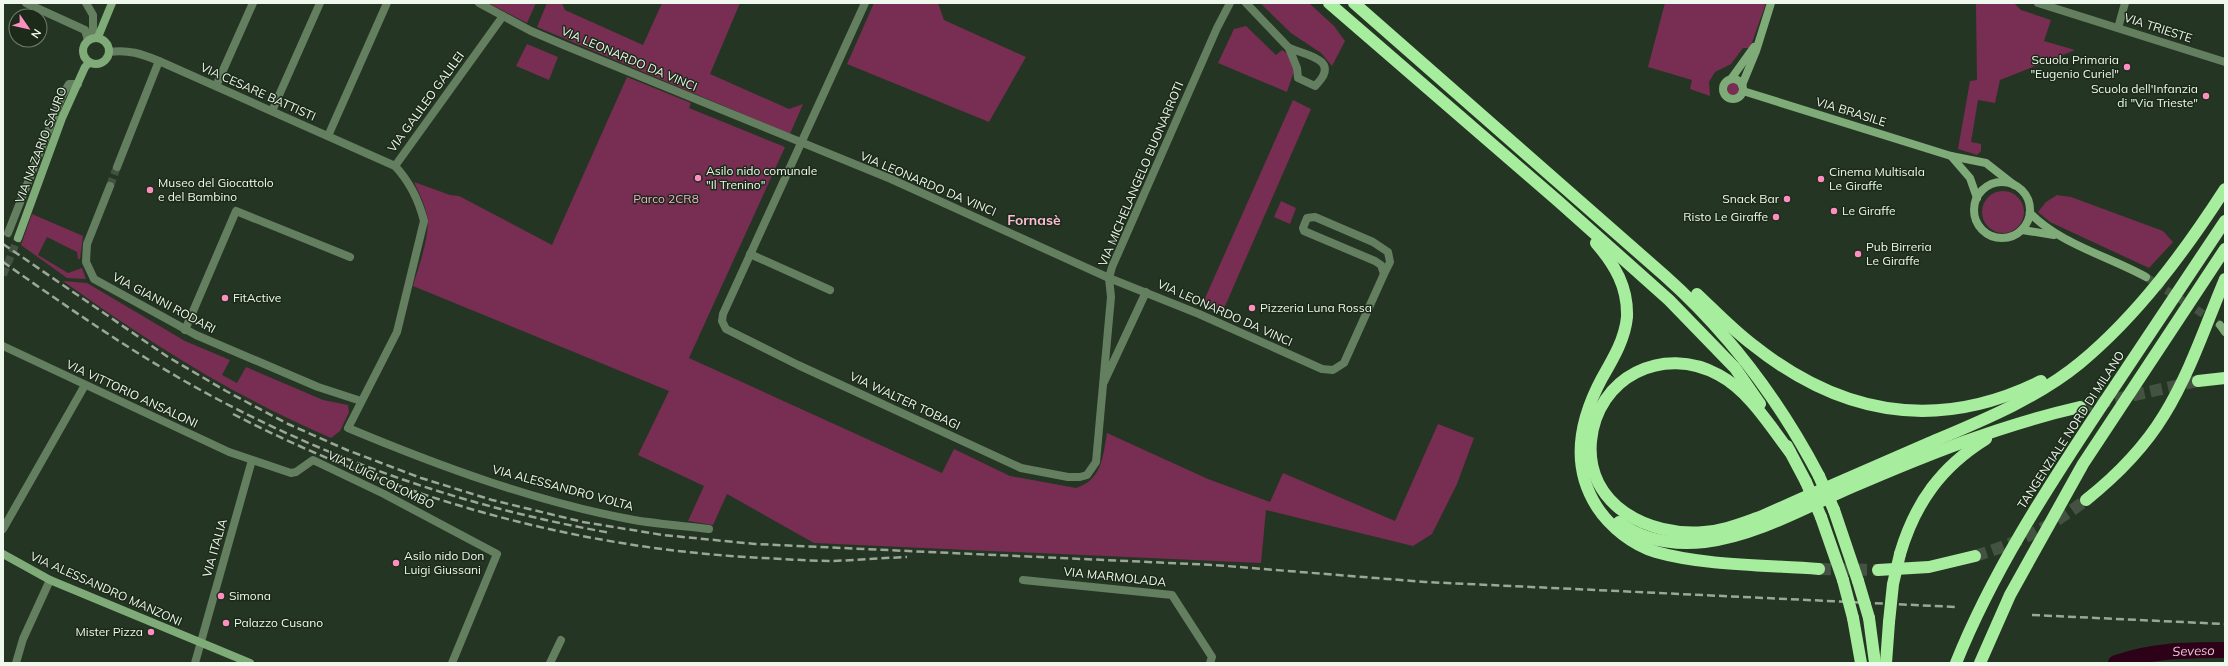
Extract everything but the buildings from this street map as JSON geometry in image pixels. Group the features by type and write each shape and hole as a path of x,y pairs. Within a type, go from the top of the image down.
{"highway":[{"path":"1329,3 1670,300 1735,368 1766,412 1790,452 1806,482 1821,517 1843,580 1853,618 1861,663"},
{"path":"1354,3 1689,297 1732,342 1775,400 1819,476 1834,510 1858,581 1869,618 1875,663"},
{"path":"1790,452 1756,408 1720,376 1697,365 1674,362 1649,366 1628,377 1609,395 1597,417 1591,441 1592,464 1601,487 1615,505 1629,516 1660,530 1683,533 1705,532 1729,528 1760,517 2006,409 2054,382 2080,363 2097,347 2158,281 2204,221 2225,189"},
{"path":"1558,201 1610,259 1620,277 1626,296 1627,318 1623,336 1586,412 1580,439 1580,465 1589,494 1604,516 1618,530 1637,544 1656,551 1698,559 1819,569"},
{"name":"TANGENZIALE NORD DI MILANO","path":"1956,663 1967,636 1992,585 2030,518 2073,450 2225,220"},
{"path":"1625,241 1666,267 1753,345 1781,365 1811,383 1844,398 1874,407 1911,411 1972,407 2024,389 2097,347"},
{"path":"1980,663 2010,595 2083,464 2225,249"},
{"path":"2086,500 2123,467 2146,441 2164,415 2183,380 2225,279"},
{"path":"2198,381 2225,378"},
{"path":"1589,494 1607,513 1623,525 1642,535 1658,540 1681,543 1706,542 1732,536 1763,525 1911,462 2018,424 2080,407"},
{"path":"1886,663 1893,584 1900,554 1920,506 1930,489 1945,470 1970,449 2018,424"},
{"path":"1878,570 1929,567 1975,556"}],"street":[{"path":"26,3 76,25 85,30 93,38 105,41 109,52 107,57 100,63 89,62 83,55 82,49 93,38 112,3"},
{"path":"86,3 93,15 93,38"},
{"path":"216,86 254,3"},
{"path":"272,111 320,3"},
{"path":"328,136 388,3"},
{"name":"VIA LEONARDO DA VINCI","path":"479,3 566,46 943,202 1110,278 1146,292 1322,369 1333,370 1344,363 1390,262 1388,252 1373,242 1315,217 1307,218 1303,228 1304,231 1375,261 1381,265 1384,274"},
{"path":"830,290 750,254 865,3"},
{"name":"VIA MICHELANGELO BUONARROTI","path":"1087,475 1096,462 1111,297 1110,278 1112,267 1216,28 1230,3"},
{"path":"1246,3 1289,48 1297,68 1298,78 1315,86 1322,80 1325,69 1323,62 1313,56 1289,48"},
{"path":"1759,40 1731,79 1723,87 1727,97 1732,99 1738,98 1743,88 1759,40 1771,3"},
{"name":"VIA TRIESTE","path":"2038,3 2225,62"},
{"path":"2118,28 2125,3"},
{"name":"VIA GALILEO GALILEI","path":"348,428 397,332 424,221 421,208 404,176 395,166 503,16"},
{"name":"VIA CESARE BATTISTI","path":"109,52 120,50 136,52 159,61 395,166"},
{"path":"117,167 159,61"},
{"name":"VIA NAZARIO SAURO","path":"18,238 62,118 89,62"},
{"path":"1731,79 1739,80 1743,88"},
{"name":"VIA NAZARIO SAURO","path":"8,233 62,96 69,84 78,84"},
{"name":"VIA BRASILE","path":"1743,88 1951,156 1986,163 2014,185"},
{"path":"1951,156 1970,178 1976,198"},
{"path":"2003,182 2014,185 2021,189 2028,199 2030,213 2022,230 2013,237 2002,239 1987,234 1978,227 1975,219 1974,205 1976,198 1983,189 1993,183 2003,182"},
{"name":"VIA GIANNI RODARI","path":"110,186 87,244 86,262 94,279 185,330 318,387 361,401"},
{"path":"185,330 236,211 350,258"},
{"path":"2030,213 2057,236"},
{"path":"2022,230 2057,236 2125,265 2146,277"},
{"name":"VIA WALTER TOBAGI","path":"750,254 722,321 726,329 798,365 1021,468 1068,477 1087,475"},
{"name":"VIA MICHELANGELO BUONARROTI","path":"1102,387 1146,292"},
{"path":"2225,327 2220,325 2225,332"},
{"name":"VIA VITTORIO ANSALONI","path":"3,346 229,452 252,460"},
{"path":"3,529 85,385"},
{"name":"VIA ALESSANDRO VOLTA","path":"348,428 483,479 542,498 635,520 709,529"},
{"name":"VIA LUIGI COLOMBO","path":"252,460 291,473 299,470 314,460 384,494 497,554 452,663"},
{"name":"VIA ITALIA","path":"195,663 252,460"},
{"name":"VIA ALESSANDRO MANZONI","path":"3,554 50,580 201,642 236,660 250,663"},
{"path":"16,663 23,639 50,580"},
{"name":"VIA MARMOLADA","path":"1023,580 1172,595 1212,657 1210,663"},
{"path":"550,663 561,640"}],"green space":[{"path":"488,3 536,3 527,23"},
{"path":"547,3 562,3 565,10 643,45 662,3 740,3 710,74 789,109 803,104 790,134 537,27"},
{"path":"874,3 938,3 944,20 1026,57 989,122 847,64"},
{"path":"1260,3 1309,3 1334,26 1345,41 1332,66 1321,53 1291,33"},
{"path":"1665,3 1766,3 1750,48 1743,48 1731,64 1715,72 1709,82 1710,96 1690,89 1692,80 1648,67"},
{"path":"1976,3 2014,3 2021,10 2051,20 2044,41 2075,50 2000,80 1995,103 1978,100 1971,142 1981,144 1981,151 1977,155 1958,149 1970,81 1977,80"},
{"path":"1246,26 1276,55 1282,50 1290,55 1294,71 1287,92 1218,63 1234,29"},
{"path":"527,44 558,57 549,80 516,66"},
{"name":"Parco 2CR8","path":"627,77 691,103 689,108 785,147 689,358 942,473 954,449 1010,476 1076,488 1085,484 1091,479 1100,466 1107,433 1208,479 1270,502 1283,473 1395,521 1438,424 1474,438 1457,484 1432,534 1413,546 1266,510 1261,563 814,543 727,494 713,525 688,521 704,486 638,455 669,391 413,286 426,241 428,223 425,207 414,182 450,195 459,196 552,245"},
{"path":"1734,81 1741,86 1742,89 1737,96 1734,97 1727,92 1726,89 1731,82"},
{"path":"1293,100 1311,109 1222,313 1202,305"},
{"path":"1999,191 2007,191 2018,197 2024,208 2024,216 2018,227 2007,233 1999,233 1988,227 1982,216 1982,208 1988,197"},
{"path":"2057,195 2071,197 2163,231 2173,242 2149,268 2050,222 2038,212 2046,202"},
{"path":"1281,201 1296,208 1290,224 1274,217"},
{"path":"32,214 83,236 80,259 78,259 77,252 47,237 38,255 68,273 82,268 86,279 67,278 21,245"},
{"path":"63,281 87,283 185,341 230,360 222,375 237,383 246,367 323,400 348,405 349,412 340,431 331,438 261,405 160,347 127,326"}],"waterway":[{"name":"Seveso","path":"2116,663 2143,655 2157,653 2225,650"}],"tunnel":[{"path":"110,186 117,167"},
{"path":"3,275 18,238"},
{"path":"2146,277 2220,325"},
{"path":"2080,407 2198,381"},
{"path":"1975,556 2020,540 2060,518 2086,500"},
{"path":"1819,569 1878,570"}],"railway":[{"path":"3,244 168,357 226,391 288,424 347,450 421,478 492,500 583,522 663,535 755,544 1214,565 1425,582 1957,607"},
{"path":"3,262 82,317 191,385 313,445 410,482 459,498 560,523 611,533"},
{"path":"233,414 296,444 359,471 424,495 490,514 558,531 625,544 694,553 833,561 907,557"},
{"path":"2032,615 2225,624"}],"place":[{"name":"Scuola Primaria \"Eugenio Curiel\"","path":"2127,67"},
{"name":"Scuola dell'Infanzia di \"Via Trieste\"","path":"2206,96"},
{"name":"Asilo nido comunale \"Il Trenino\"","path":"698,178"},
{"name":"Cinema Multisala Le Giraffe","path":"1821,179"},
{"name":"Museo del Giocattolo e del Bambino","path":"150,190"},
{"name":"Snack Bar","path":"1787,199"},
{"name":"Le Giraffe","path":"1834,211"},
{"name":"Risto Le Giraffe","path":"1776,217"},
{"name":"Pub Birreria Le Giraffe","path":"1858,254"},
{"name":"FitActive","path":"225,298"},
{"name":"Pizzeria Luna Rossa","path":"1252,308"},
{"name":"Asilo nido Don Luigi Giussani","path":"396,563"},
{"name":"Simona","path":"221,596"},
{"name":"Palazzo Cusano","path":"226,623"},
{"name":"Mister Pizza","path":"151,632"}],"district":[{"name":"Fornasè","path":"1034,220"}]}
